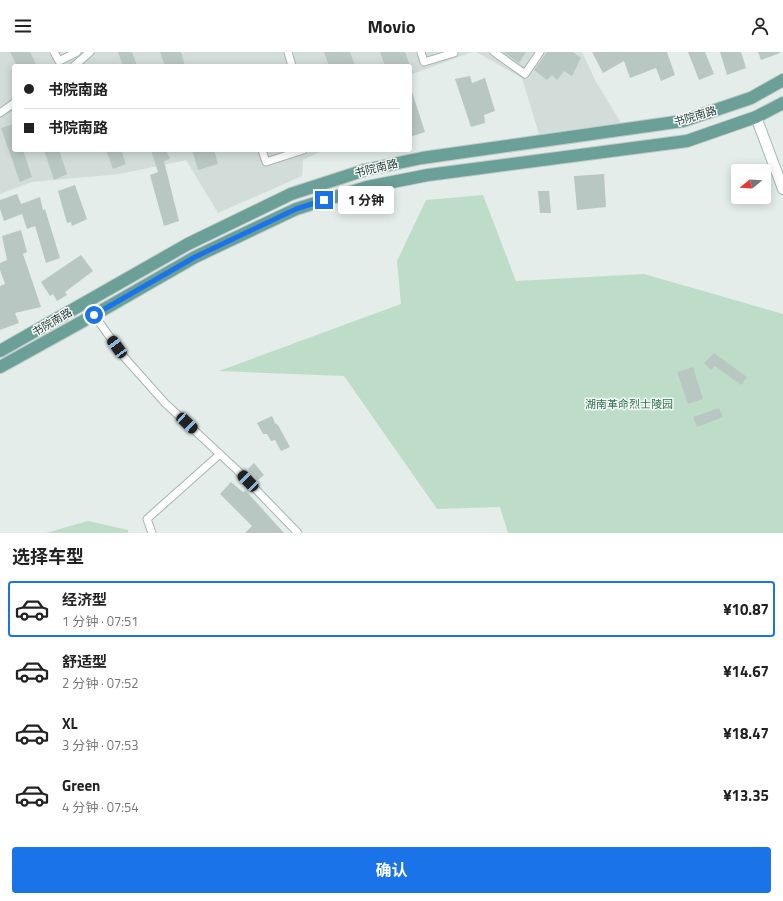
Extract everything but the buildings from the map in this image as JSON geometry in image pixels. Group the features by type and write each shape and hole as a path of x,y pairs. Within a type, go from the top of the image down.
{"main road":[{"name":"书院南路","path":"0,352 188,244 291,194 365,170 422,158 683,121 751,98 783,80"},
{"name":"书院南路","path":"0,367 195,257 296,209 367,187 428,175 687,141 756,117 783,103"}],"street":[{"path":"54,52 59,61 77,52"},
{"path":"76,64 90,52"},
{"path":"288,52 291,64"},
{"path":"421,52 424,62 454,53"},
{"path":"494,52 525,74 540,52"},
{"path":"0,113 12,104"},
{"path":"756,117 783,189"},
{"path":"263,152 266,162 293,152"},
{"path":"94,315 125,358 166,403 220,454 298,533"},
{"path":"152,533 147,519 220,454"}],"shaded area":[{"path":"0,52 472,52 412,74 412,64 12,64 12,152 320,152 303,160 302,176 218,213 186,160 120,174 32,182 0,194"},
{"path":"476,52 582,52 595,80 621,123 539,134 522,78"}],"green space":[{"name":"湖南革命烈士陵园","path":"483,195 516,281 644,274 783,314 783,533 508,533 500,507 437,509 344,376 219,371 401,304 397,261 426,200"},
{"path":"88,521 128,530 128,533 46,533"}],"route":[{"path":"94,315 195,257 296,209 324,200"}]}
